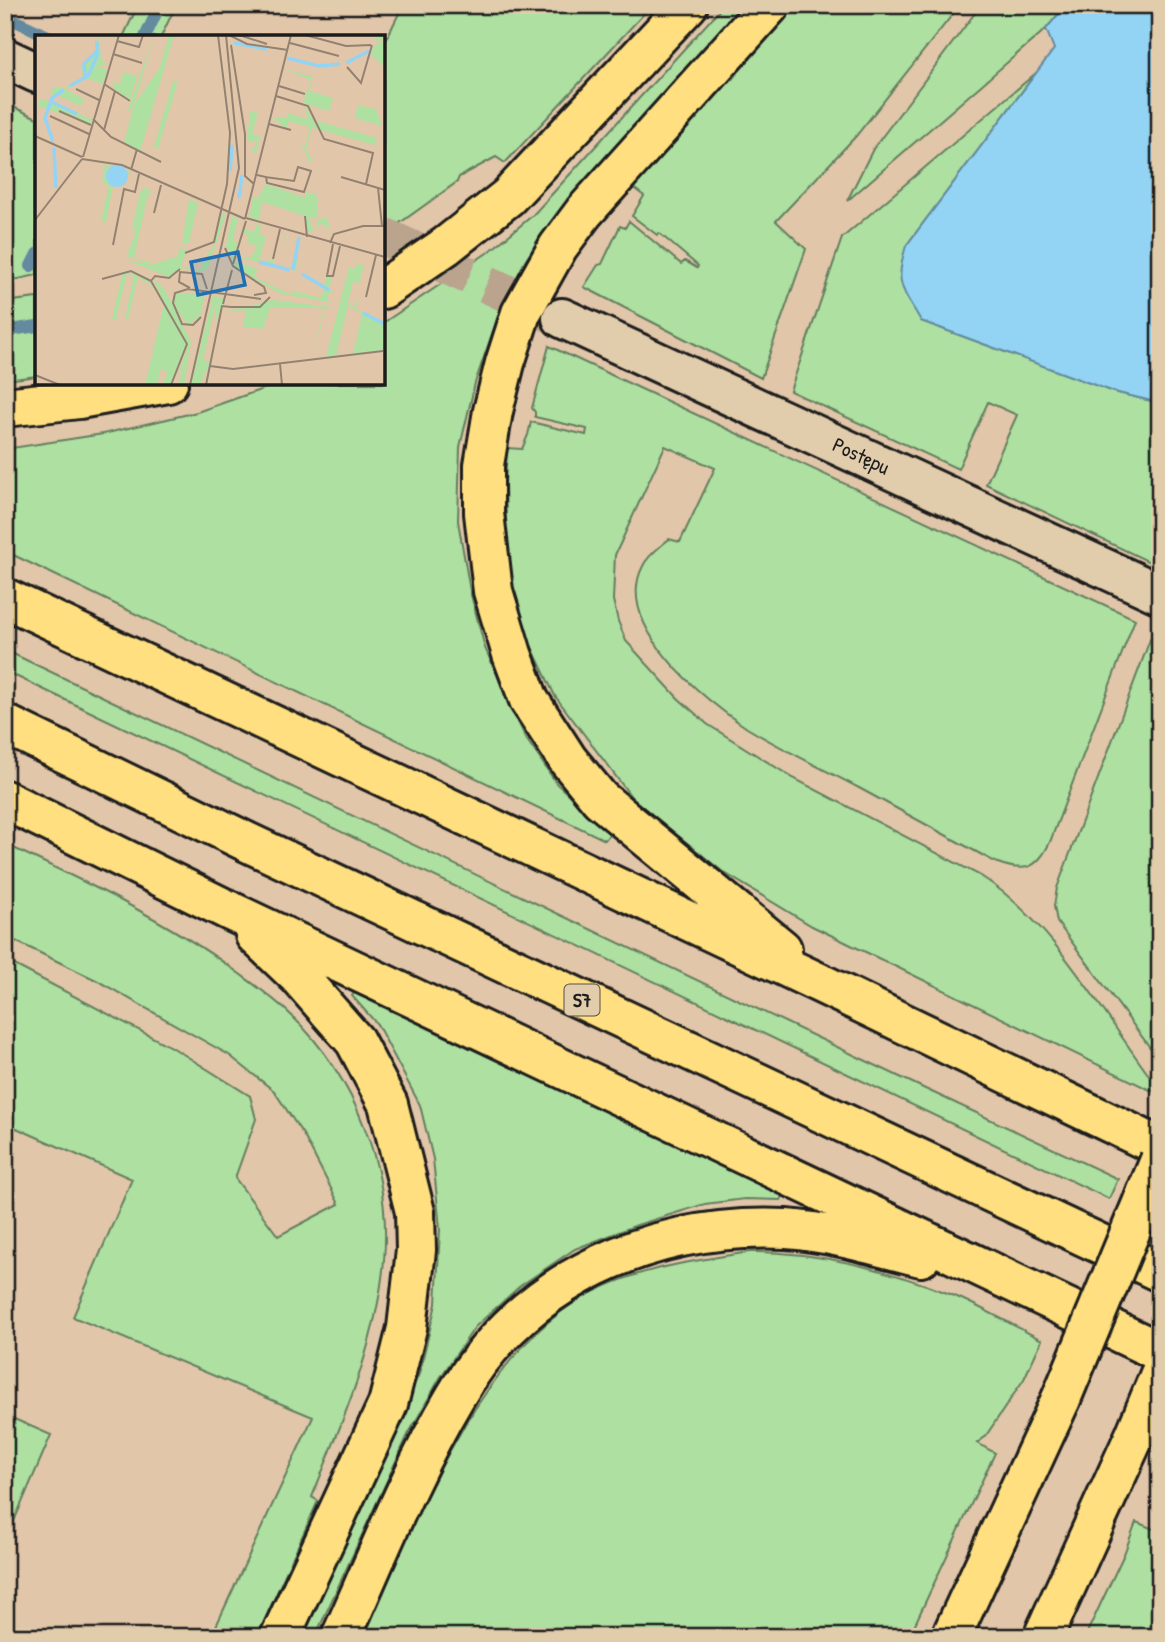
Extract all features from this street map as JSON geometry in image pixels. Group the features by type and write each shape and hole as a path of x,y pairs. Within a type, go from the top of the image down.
{"highway":[{"path":"385,288 436,253 508,197 688,5"},
{"path":"770,5 584,212 558,247 536,284 513,338 493,411 484,465 484,513 493,591 512,654 529,700 568,760 600,799 826,986"},
{"path":"5,407 79,399 157,385"},
{"path":"5,598 1160,1147"},
{"name":"S7","path":"5,724 247,842 1160,1272"},
{"path":"5,800 228,910 1160,1352"},
{"path":"228,910 298,976 355,1041 388,1104 415,1212 416,1250 407,1328 388,1404 280,1637"},
{"path":"950,1637 1061,1399 1160,1160"},
{"path":"341,1637 405,1495 455,1397 484,1356 509,1329 550,1292 584,1270 618,1255 672,1238 724,1231 787,1229 851,1239 1008,1279"},
{"path":"1043,1637 1160,1374"}],"street":[{"path":"5,58 35,72"},
{"name":"Postępu","path":"562,318 1160,594"}],"green space":[{"path":"138,5 176,5 162,35 124,35"},
{"path":"403,5 652,5 505,163 496,157 459,177 457,182 385,234 385,42"},
{"path":"724,5 750,5 559,212 525,261 501,308 475,383 460,447 458,521 470,591 485,648 525,737 557,784 610,833 605,840 5,551 5,449 103,434 197,412 274,385 385,385 385,322 490,251 533,215"},
{"path":"798,5 960,5 856,136 776,221 806,249 761,378 584,287 598,265 602,264 620,226 625,228 629,221 681,264 685,261 697,268 698,266 659,233 657,235 632,216 644,196 631,186"},
{"path":"981,5 1066,5 1046,29 847,201 873,149"},
{"path":"1036,73 906,246 921,321 1114,392 1160,403 1160,567 986,484 1017,415 988,402 958,469 790,391 842,238"},
{"path":"5,103 35,117 35,275 5,282"},
{"path":"35,298 35,376 5,380 5,302"},
{"path":"549,346 1135,619 1050,842 1035,864 1022,868 995,862 774,744 708,699 667,659 651,636 640,612 637,589 643,566 651,555 669,539 680,542 715,468 665,446 615,555 613,600 626,641 678,698 707,724 793,778 981,876 1007,895 1073,967 1148,1074 1156,1081 1152,1091 812,926 723,872 633,799 555,696 518,618 507,551 507,448 522,449 531,422 586,435 587,429 535,417 532,408"},
{"path":"1154,629 1160,632 1160,1061 1057,922 1054,906 1057,888"},
{"path":"5,650 1118,1179 1109,1199 5,671"},
{"path":"5,844 93,886 179,933 277,1003 314,1040 334,1067 351,1096 375,1159 385,1226 384,1260 374,1321 357,1381 312,1497 318,1501 257,1637 211,1637 313,1417 73,1317 132,1179 5,1123 5,960 175,1049 250,1096 256,1119 235,1178 278,1236 339,1204 304,1136 274,1091 229,1055 96,980 5,936"},
{"path":"357,988 785,1190 781,1200 745,1199 705,1204 637,1225 575,1249 520,1286 475,1327 440,1378 408,1435 315,1637 300,1637 419,1374 436,1304 440,1229 433,1159 420,1105 377,1024 352,996"},
{"path":"750,1252 826,1259 902,1277 962,1299 1042,1340 1024,1379 985,1437 977,1443 995,1453 909,1637 363,1637 402,1548 449,1453 476,1407 506,1366 540,1330 577,1301 618,1281 661,1268"},
{"path":"5,1415 51,1435 5,1542"},
{"path":"1136,1522 1156,1530 1160,1526 1160,1637 1085,1637 1124,1554"}],"water":[{"path":"1066,5 1160,5 1160,403 1114,392 921,321 900,278 906,246 1054,49 1046,29"}],"waterway":[{"path":"146,35 160,5"},
{"path":"5,16 46,35"},
{"path":"31,266 35,258"},
{"path":"5,331 35,326"}],"tunnel":[{"path":"385,237 556,316"}]}
